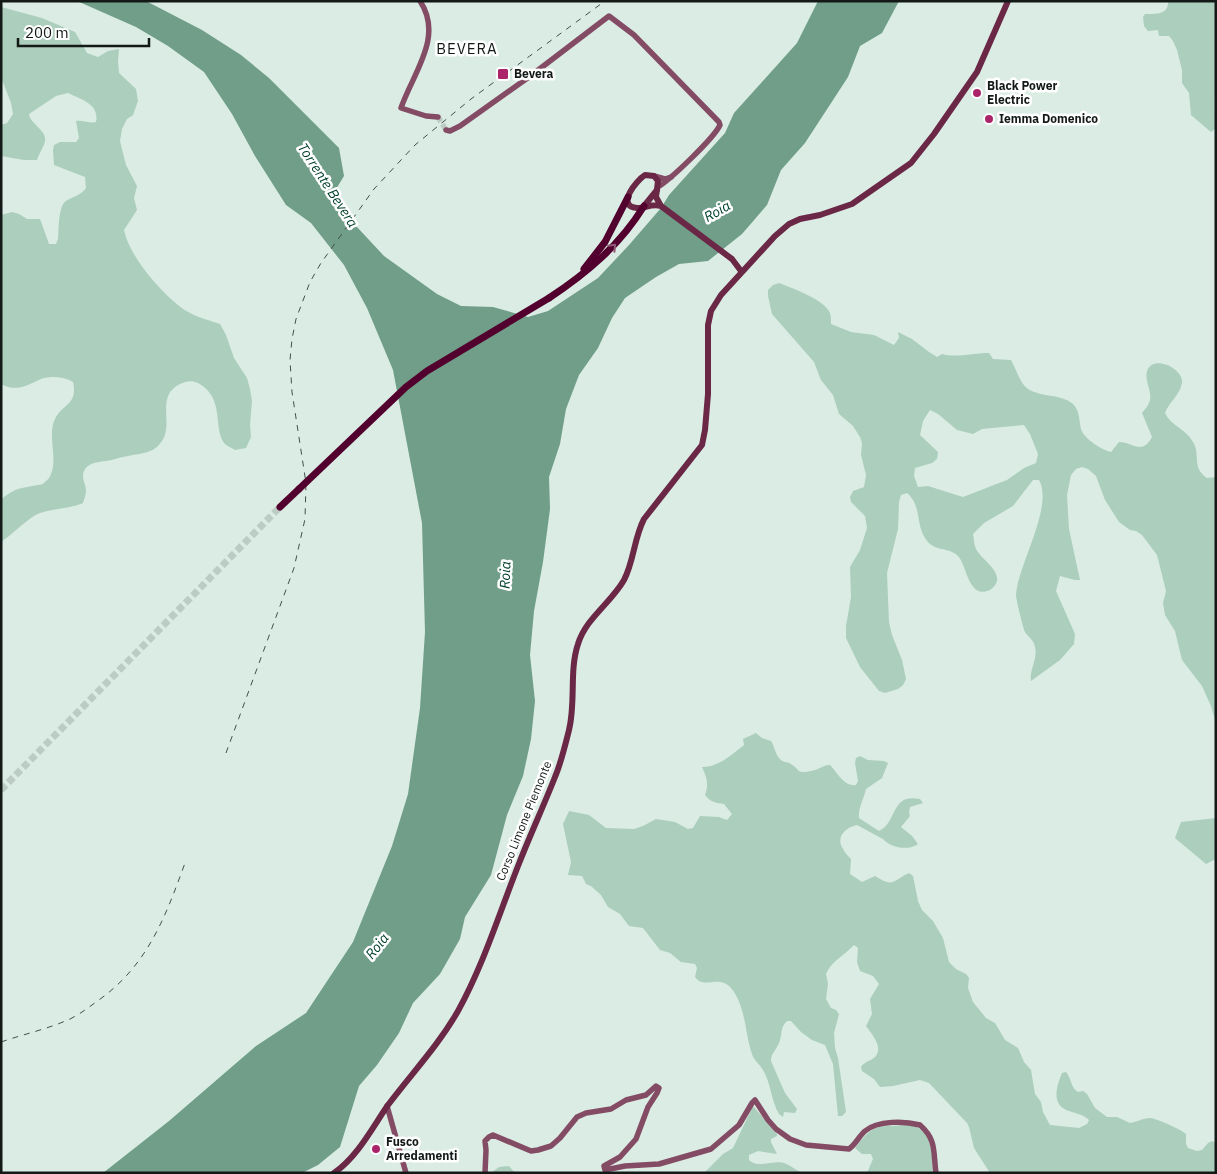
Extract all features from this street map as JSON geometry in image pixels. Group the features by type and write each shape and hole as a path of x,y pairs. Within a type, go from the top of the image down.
{"highway":[{"path":"576,279 604,242 628,197"},
{"path":"280,507 406,387 427,372 549,298 576,279 612,248 626,233 644,206"}],"main road":[{"path":"420,1 428,16 429,44 401,108 426,116 438,117"},
{"name":"Corso Limone Piemonte","path":"334,1173 348,1160 387,1106 438,1044 475,976 535,822 556,776 570,727 572,679 577,646 582,634 588,623 625,578 639,528 644,519 702,445 708,394 708,333 711,311 720,294 774,236 789,224 852,204 911,163 934,134 977,72 1008,1"},
{"path":"446,130 450,131 460,126 529,77 609,16 634,35 720,125 716,132 657,189 644,206"},
{"path":"671,177 664,178 648,174 642,176 629,192 629,203 633,207 639,208 655,204 661,206 744,268"},
{"path":"654,176 658,181 656,197 661,206"},
{"path":"485,1173 485,1141 489,1136 495,1136 531,1151 538,1150 556,1142 577,1118 586,1113 611,1110 626,1100 646,1095 656,1086 659,1088 658,1093 648,1107 636,1139 620,1157 604,1166 605,1170 625,1166 659,1164 711,1149 739,1125 755,1100 761,1111 776,1129 790,1139 806,1145 850,1149 866,1130 874,1125 896,1123 920,1125 929,1134 934,1144 936,1173"},
{"path":"387,1106 406,1173"}],"shaded area":[{"path":"1168,1 1216,1 1215,129 1211,132 1191,115 1189,93 1182,83 1182,70 1173,41 1169,36 1159,36 1158,30 1148,31 1144,26 1143,17 1145,14 1161,13 1168,6"},
{"path":"1,7 42,18 75,32 87,53 98,57 108,51 119,49 119,73 136,89 138,101 133,115 127,119 122,129 120,141 126,165 137,186 134,198 137,210 124,230 127,240 145,270 170,298 187,311 220,324 234,358 247,378 252,401 251,437 246,448 235,450 225,444 221,438 215,405 207,389 194,381 180,384 168,395 165,434 159,445 147,452 89,465 83,475 86,491 83,503 36,515 1,542 1,500 16,490 43,484 50,477 53,468 53,425 58,414 72,400 74,390 73,382 56,377 43,378 16,388 1,384 1,215 12,212 27,219 40,219 49,244 56,244 63,204 86,188 85,177 54,165 54,145 60,142 76,142 79,138 76,121 96,122 96,116 92,106 83,100 68,93 56,96 29,114 32,121 45,137 37,160 1,156 1,125 7,123 13,114 1,77"},
{"path":"779,283 815,299 827,308 830,313 831,324 851,332 874,335 894,345 899,338 898,332 912,339 937,357 942,354 989,353 993,359 1011,360 1021,381 1028,389 1040,394 1067,400 1073,404 1078,413 1081,429 1086,437 1103,449 1111,452 1119,442 1141,447 1145,446 1152,437 1142,413 1150,400 1146,376 1148,369 1157,363 1168,366 1179,373 1182,383 1181,387 1165,413 1193,442 1199,470 1202,474 1207,478 1216,477 1216,723 1202,686 1182,660 1175,631 1165,615 1163,603 1166,591 1157,555 1142,535 1130,530 1119,522 1105,500 1096,476 1088,469 1082,467 1076,469 1071,475 1067,495 1069,529 1080,580 1060,576 1056,591 1075,634 1074,644 1060,660 1031,681 1036,651 1033,642 1024,629 1016,595 1042,505 1042,491 1039,480 1033,480 1013,506 984,523 973,534 974,544 978,553 993,568 997,577 997,582 993,587 983,592 973,586 958,556 929,543 920,527 914,503 907,493 901,495 898,529 887,573 889,622 902,660 906,679 898,689 885,693 879,691 860,667 846,638 851,597 850,567 860,550 867,528 865,516 851,502 850,497 853,491 864,487 866,475 861,455 862,443 853,426 839,414 833,395 821,380 814,362 772,314 768,290 773,285","holes":["930,410 938,414 957,430 973,434 982,429 1024,425 1038,454 1036,463 1024,468 1007,480 963,497 928,486 918,487 914,476 915,468 932,463 937,459 938,452 920,435 923,421"]},
{"path":"756,733 762,738 771,741 780,759 791,764 799,771 811,771 830,765 844,781 852,785 856,785 858,781 856,758 860,756 868,760 888,763 882,778 866,789 859,811 859,818 879,831 885,827 895,809 904,800 910,798 920,799 923,803 910,807 910,816 901,827 918,844 914,846 905,848 890,845 883,839 857,825 846,830 840,840 841,845 851,859 850,874 862,882 875,876 886,882 893,882 909,873 913,876 918,901 922,910 933,921 943,938 949,962 969,978 968,988 973,1002 986,1018 995,1023 1005,1040 1018,1048 1024,1062 1031,1070 1035,1094 1041,1102 1043,1112 1050,1125 1079,1128 1087,1124 1089,1120 1066,1110 1058,1103 1056,1093 1058,1083 1062,1073 1066,1072 1075,1090 1078,1092 1083,1091 1087,1094 1095,1108 1107,1117 1117,1117 1130,1123 1147,1118 1158,1120 1186,1134 1188,1148 1197,1151 1202,1150 1212,1141 1216,1143 1216,1173 990,1173 974,1148 967,1123 929,1083 920,1080 880,1087 874,1079 862,1071 861,1067 864,1063 875,1057 878,1049 876,1041 866,1026 872,1014 870,999 879,984 873,976 860,971 857,962 858,948 854,945 828,969 826,974 828,984 826,999 831,1008 839,1014 834,1033 835,1048 846,1112 842,1116 838,1116 833,1064 825,1045 812,1040 791,1021 787,1021 783,1027 777,1047 772,1054 771,1061 785,1093 797,1109 795,1113 784,1112 783,1117 779,1114 766,1075 752,1054 741,1006 734,992 724,983 699,981 695,977 697,968 695,964 681,962 670,953 660,950 643,928 629,926 620,914 608,907 601,895 586,884 582,876 568,875 571,862 563,824 569,811 589,815 606,828 634,829 656,819 675,822 688,829 693,828 700,816 719,817 727,820 732,814 724,804 713,802 705,795 707,781 702,767 714,765 724,760 744,745 743,739"},
{"path":"1216,818 1216,859 1206,864 1175,838 1181,822"},
{"path":"753,1106 777,1134 777,1136 771,1139 771,1142 777,1154 758,1151 749,1155 749,1160 757,1164 780,1162 802,1173 704,1173 723,1154 733,1148"},
{"path":"909,1125 917,1127 927,1136 930,1143 933,1173 867,1173 873,1159 871,1154 862,1154 855,1148 867,1134 884,1126"},
{"path":"509,1166 515,1173 491,1173 499,1167"}],"water":[{"path":"77,1 146,1 202,30 241,55 269,78 339,148 344,176 333,194 357,227 384,256 437,294 461,306 493,307 528,317 548,311 598,278 629,245 661,208 669,195 725,133 734,113 797,43 818,1 899,1 882,33 860,46 848,77 805,143 781,170 767,205 742,234 708,261 679,264 625,298 612,318 598,348 579,375 566,409 560,444 549,477 550,509 534,611 530,655 535,701 531,739 523,776 507,815 491,875 465,917 460,939 440,974 413,1003 399,1033 377,1065 359,1086 340,1147 318,1165 302,1173 103,1173 169,1121 256,1046 306,1013 353,942 392,846 408,794 420,708 425,632 422,523 393,370 367,308 344,265 311,223 286,205 255,156 232,114 204,72 168,46 136,27"}],"tunnel":[{"path":"438,117 446,130"},
{"path":"1,790 280,507"}],"railway":[{"path":"226,753 294,568 305,519 306,483 292,392 290,360 296,319 310,282 321,263 374,189 415,145 471,99 605,1"},
{"path":"1,1042 45,1029 70,1019 87,1009 114,988 129,973 152,940 170,903 185,863"}],"place":[{"name":"Bevera","path":"503,74"},
{"name":"Black Power Electric","path":"977,93"},
{"name":"Iemma Domenico","path":"989,119"},
{"name":"Fusco Arredamenti","path":"376,1149"}],"district":[{"name":"BEVERA","path":"467,49"}],"water label":[{"name":"Torrente Bevera","path":"328,185"},
{"name":"Roia","path":"717,211"},
{"name":"Roia","path":"505,575"},
{"name":"Roia","path":"377,946"}]}
